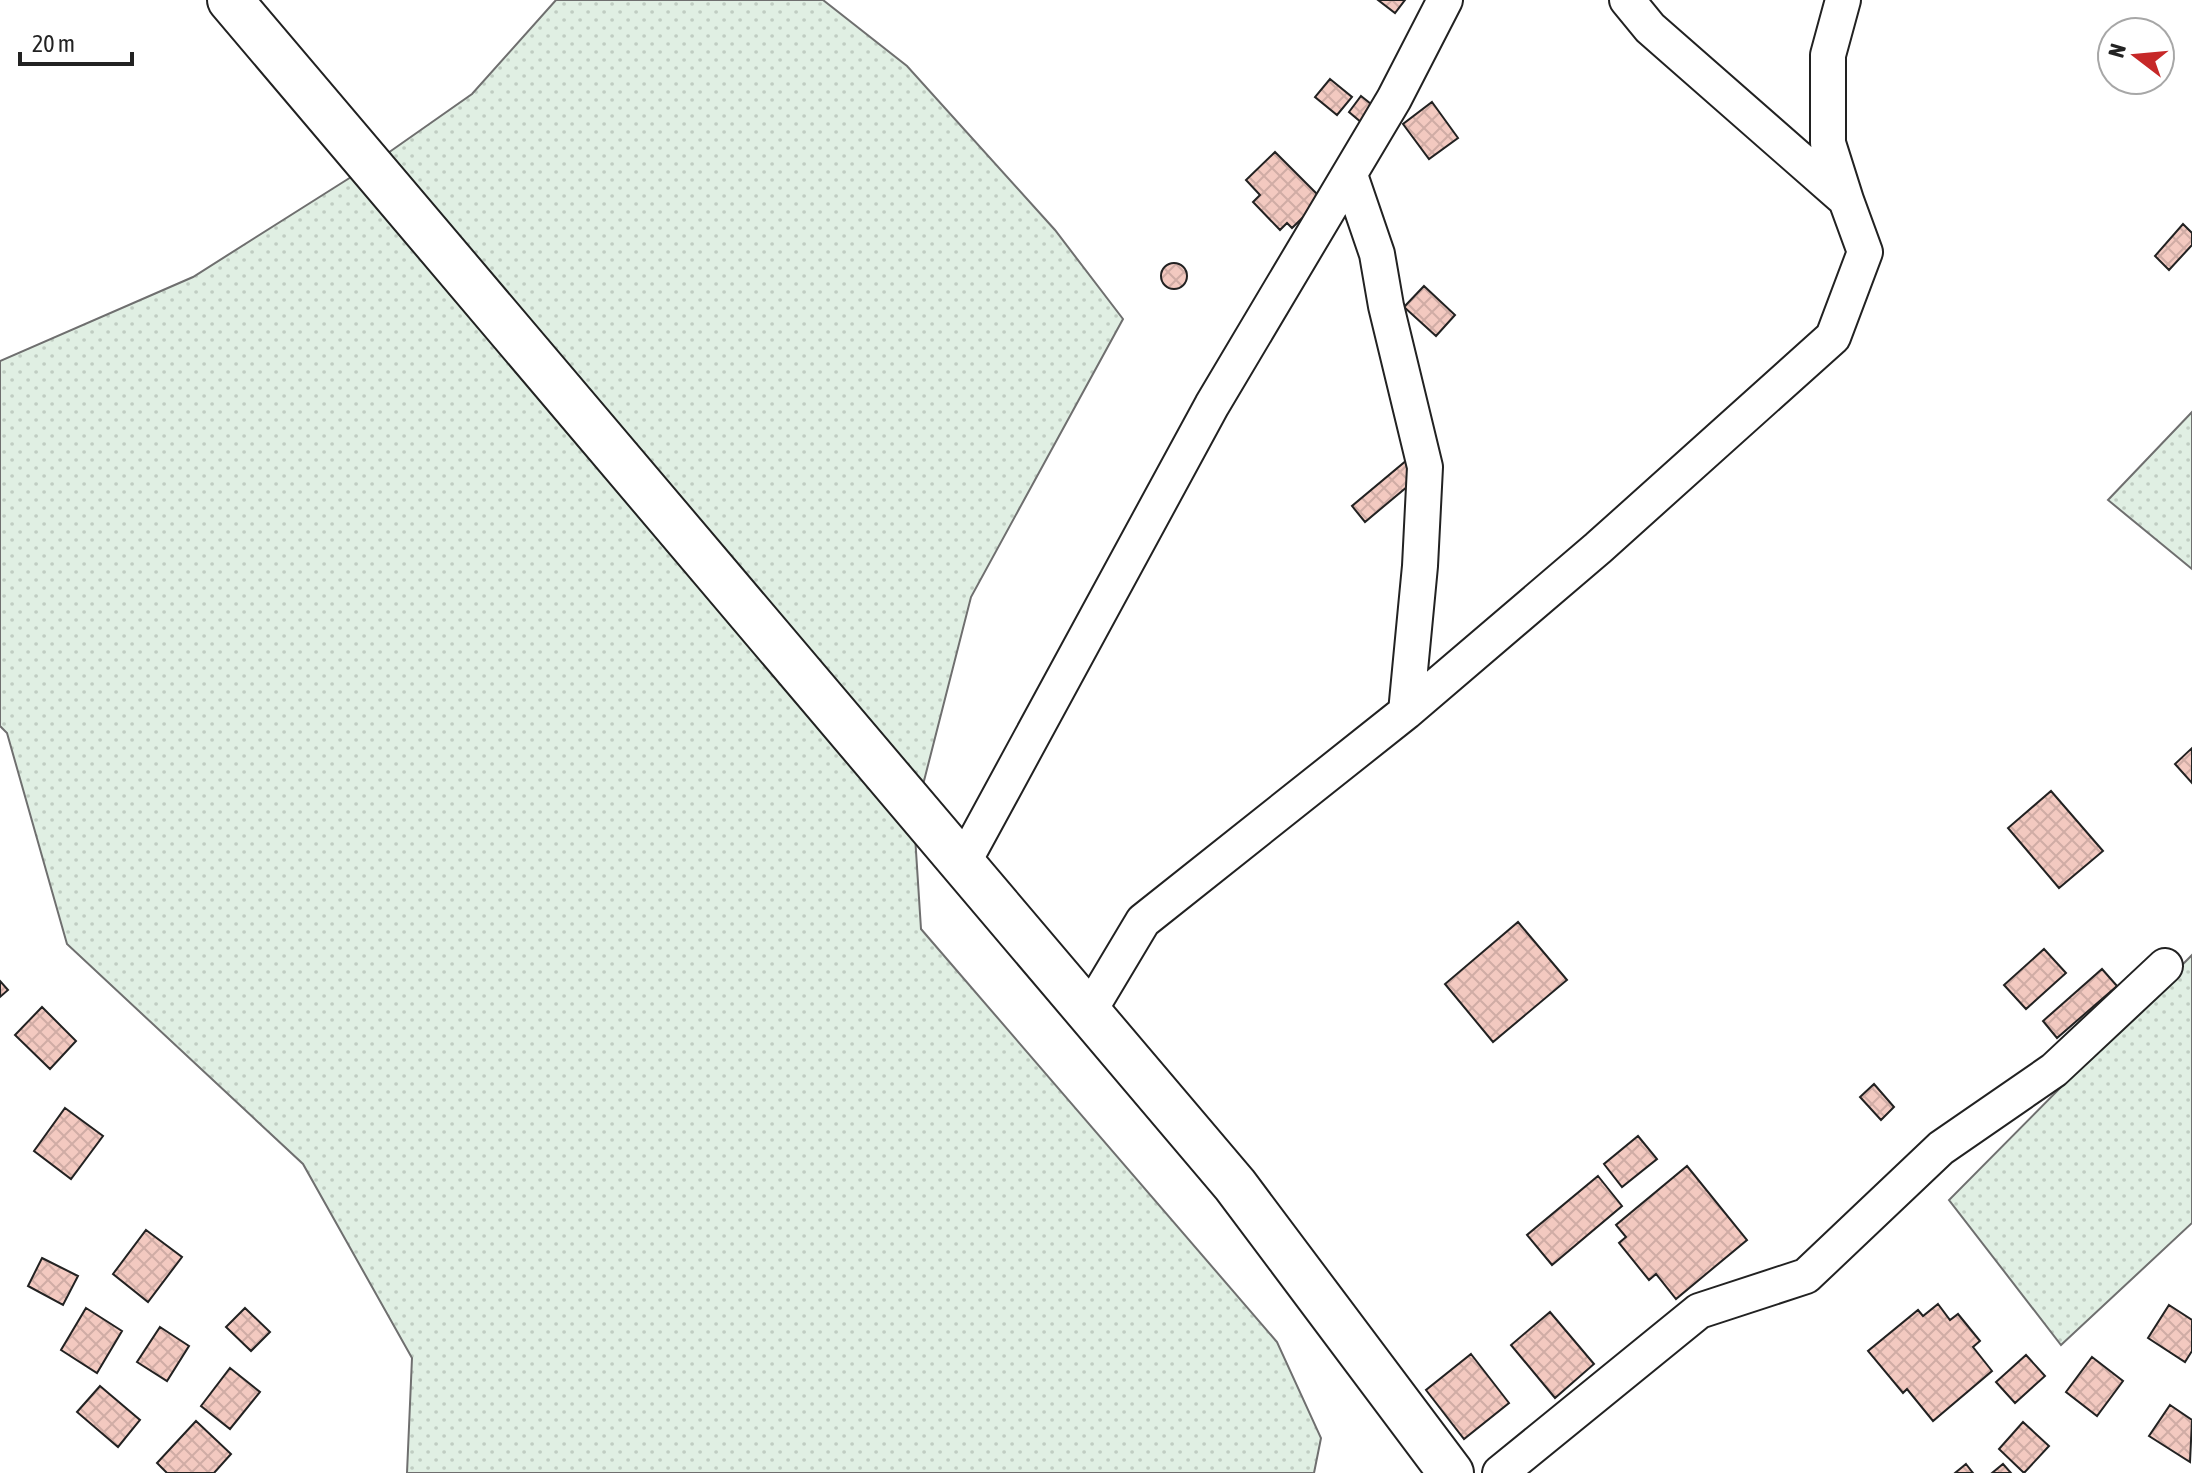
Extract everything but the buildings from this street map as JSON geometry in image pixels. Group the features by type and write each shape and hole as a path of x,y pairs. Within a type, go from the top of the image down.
{"main road":[{"path":"230,0 1235,1185 1451,1473"}],"street":[{"path":"962,865 1212,405 1350,175 1445,0"},
{"path":"1627,0 1650,28 1846,200"},
{"path":"1088,1013 1143,921 1406,712 1598,548 1833,337 1865,252 1828,143 1828,55 1843,0"},
{"path":"1350,175 1377,254 1386,306 1425,467 1420,566 1406,712"},
{"path":"1500,1473 1699,1311 1806,1276 1941,1148 2054,1070 2165,966"}],"green space":[{"path":"556,0 823,0 907,66 1055,230 1123,319 971,597 914,820 921,929 1277,1342 1321,1438 1314,1473 407,1473 412,1358 303,1164 67,944 7,733 0,726 0,361 193,277 378,160 472,94"},
{"path":"2192,412 2192,569 2108,500"},
{"path":"2192,955 2192,1223 2061,1345 1949,1200"}]}
